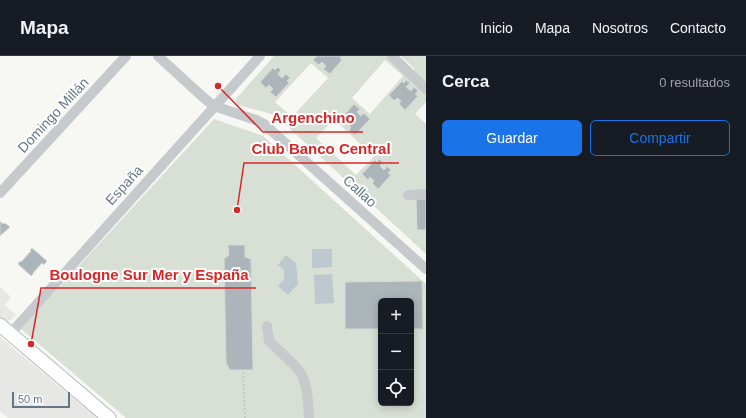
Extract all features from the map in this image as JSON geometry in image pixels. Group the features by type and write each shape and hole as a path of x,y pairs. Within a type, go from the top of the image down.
{"main road":[{"path":"5,330 109,418"}],"street":[{"name":"Domingo Millán","path":"0,193 126,56"},
{"name":"Callao","path":"158,56 214,106 264,124 424,264"},
{"name":"España","path":"5,330 260,56"},
{"path":"392,56 426,88"},
{"path":"408,195 426,194"},
{"path":"267,326 268,341 297,368 302,376 307,397 309,418"}],"path":[{"path":"243,372 245,418"}],"shaded area":[{"path":"274,56 317,56 314,60 319,65 322,62 326,66 324,69 330,74 342,60 340,58 342,56 387,56 408,76 415,69 401,56 426,56 426,102 415,114 426,124 426,199 416,199 417,230 426,230 426,254 275,115 238,105 235,100","holes":["385,60 403,76 370,114 352,98","311,63 328,78 292,117 275,102","278,67 281,70 278,74 282,78 286,74 289,78 287,81 289,83 276,97 270,92 273,89 269,85 273,68 275,70","406,80 410,83 406,87 411,91 414,87 418,91 415,94 417,96 405,110 399,105 401,101 397,98 394,100 389,95 401,81 404,83","354,104 360,109 357,112 361,116 364,113 370,119 355,135 349,130 351,127 347,123 344,126 339,121","334,119 374,157 356,175 316,138","379,159 383,162 380,166 384,170 387,166 391,170 388,173 390,175 378,189 372,184 374,181 370,177 368,180 362,174 375,160 377,162"]},
{"path":"214,119 263,136 426,284 426,418 126,418 21,329"},
{"path":"312,249 332,249 332,267 312,268"},
{"path":"286,255 296,263 298,284 288,295 278,286 284,279 284,270 278,265"},
{"path":"332,274 334,303 315,304 314,275"},
{"path":"0,287 11,297 5,305 16,315 6,323 0,320"},
{"path":"0,337 97,418 8,418 0,411"}],"building":[{"path":"317,56 342,56 340,58 342,60 330,74 323,69 326,66 322,62 319,65 313,60"},
{"path":"278,67 281,70 278,74 282,78 286,74 290,78 287,81 289,83 276,97 270,92 273,89 269,85 266,88 260,82 273,68 275,70"},
{"path":"406,80 410,83 406,87 411,91 414,87 418,91 415,94 418,96 405,110 399,104 401,101 397,98 394,101 389,95 402,81 404,83"},
{"path":"354,104 360,109 357,112 361,116 364,113 370,119 355,135 349,130 351,127 347,123 345,126 339,121"},
{"path":"379,159 383,162 380,166 384,170 387,166 391,170 388,173 391,175 378,189 372,183 374,181 370,177 368,180 362,174 375,160 377,162"},
{"path":"416,199 426,199 426,230 417,230"},
{"path":"0,221 10,227 0,236"},
{"path":"228,245 245,245 245,257 251,259 253,370 230,370 226,363 224,259 229,255"},
{"path":"32,248 47,261 44,265 42,263 31,276 18,264 31,251 30,250"},
{"path":"422,281 423,329 414,329 414,298 378,298 378,329 345,329 345,282"}],"place":[{"name":"Argenchino","path":"218,86"},
{"name":"Club Banco Central","path":"237,210"},
{"name":"Boulogne Sur Mer y España","path":"31,344"}]}
